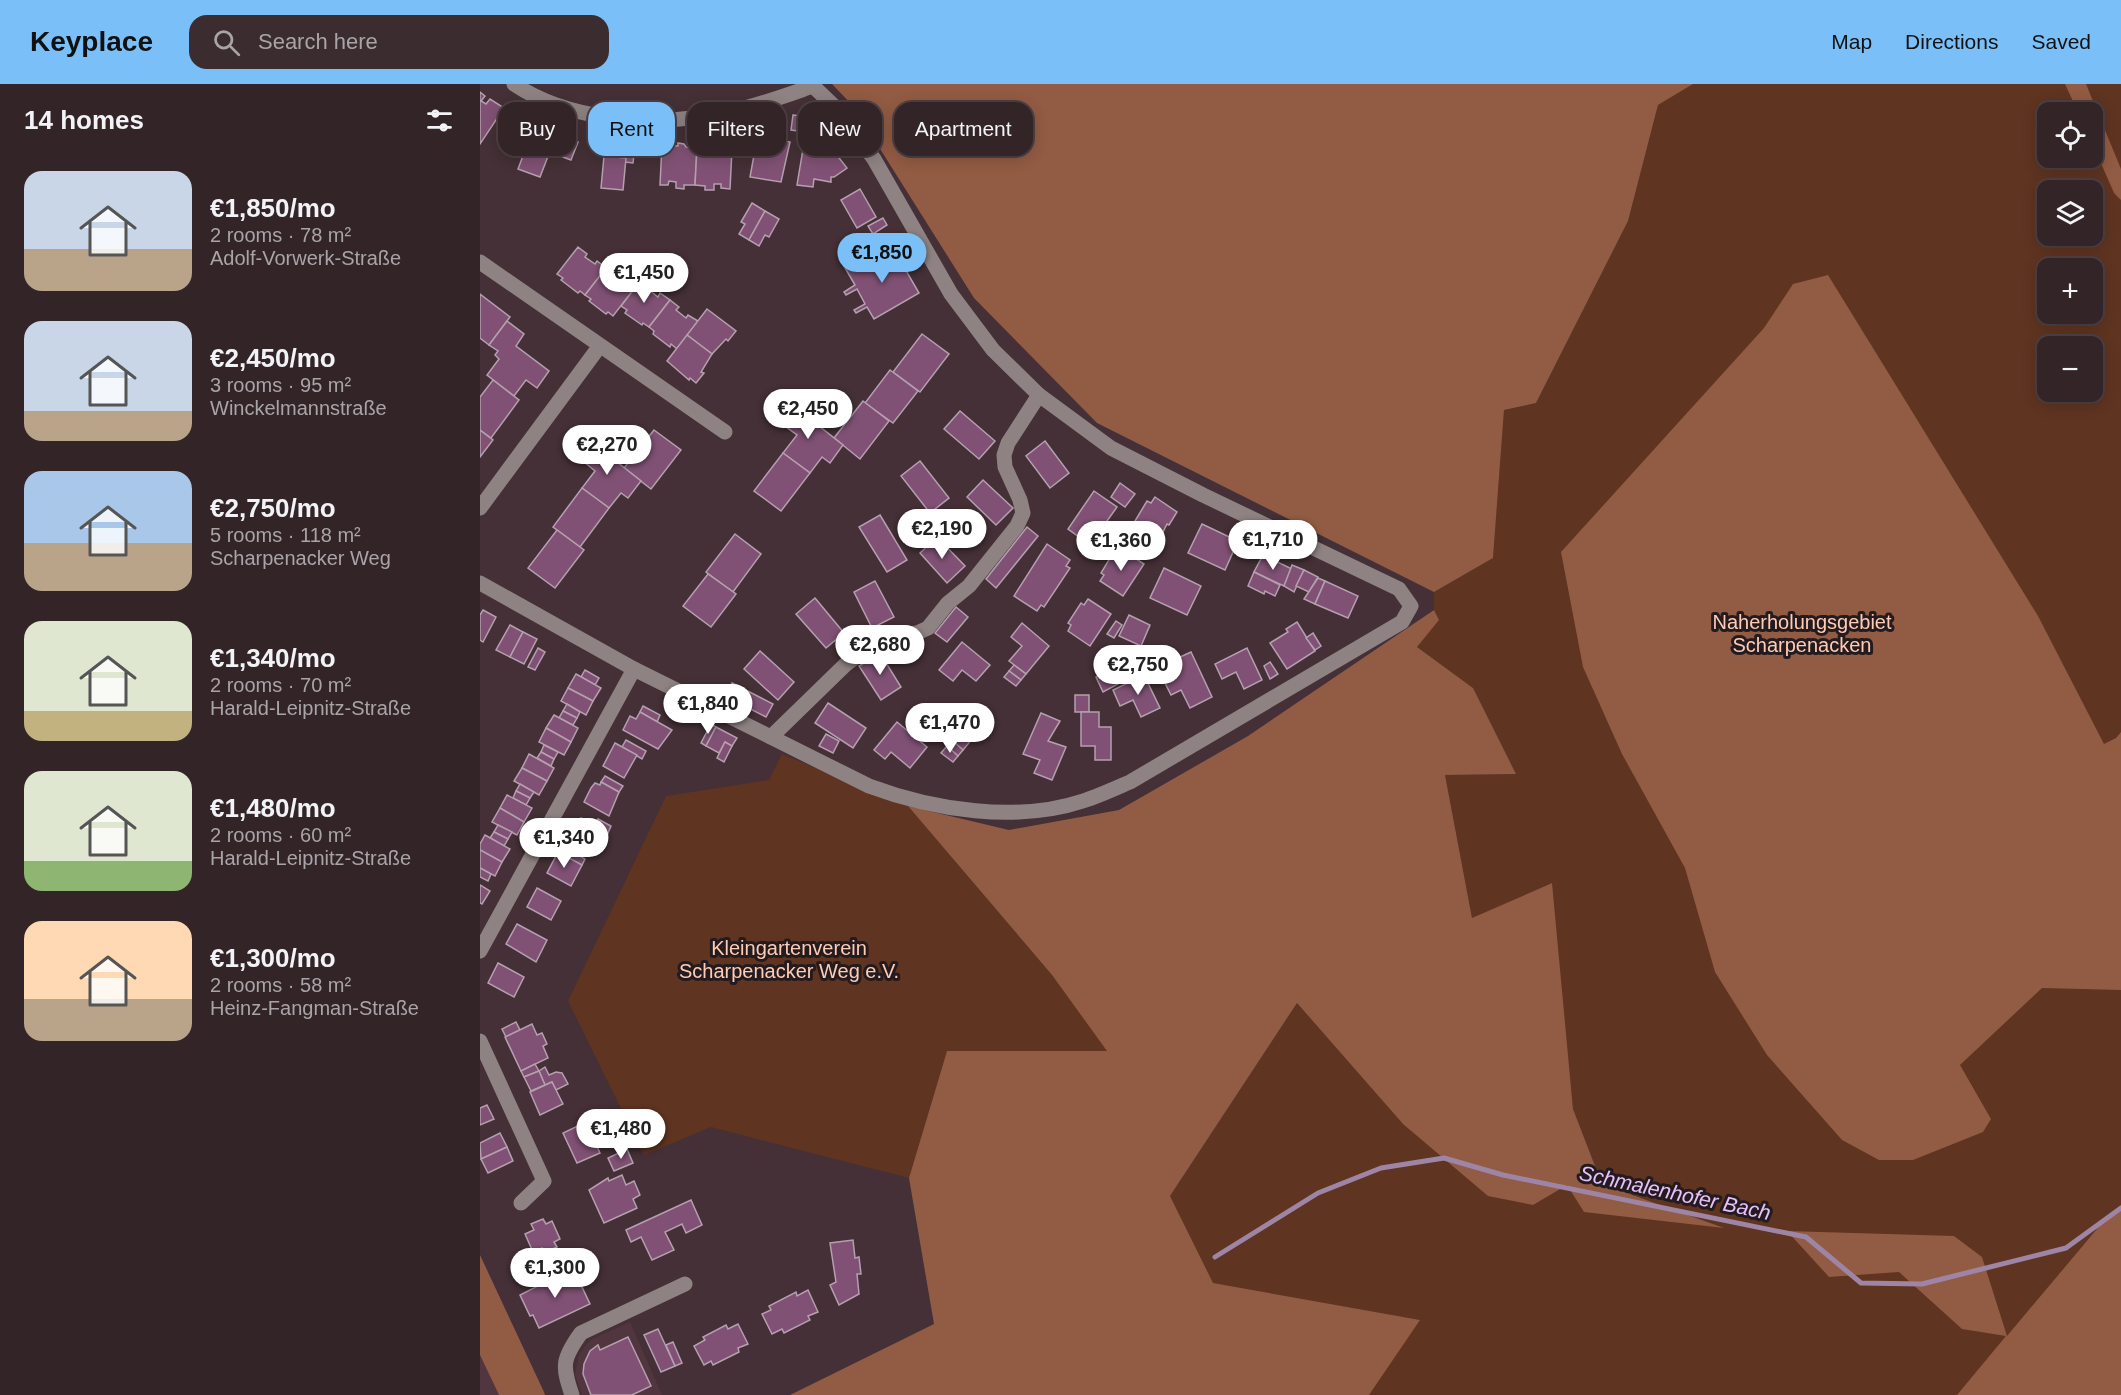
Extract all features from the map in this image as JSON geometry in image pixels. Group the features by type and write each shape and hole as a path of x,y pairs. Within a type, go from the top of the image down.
{"street":[{"path":"480,583 634,669 869,786 926,803 984,812 1033,810 1081,802 1130,782 1402,622 1411,606 1399,589 1111,448 1039,395 993,350 951,294 874,159 838,110 812,85 733,111 697,117 646,120 609,117 571,110 527,93 514,84"},
{"path":"480,262 724,432"},
{"path":"480,508 599,347"},
{"path":"771,737 844,665 884,636 917,633 928,628 948,603 969,586 1017,526 1023,513 1020,500 1005,467 1004,455 1008,443 1039,395"},
{"path":"480,951 634,669"},
{"path":"480,1041 544,1181 521,1203"},
{"path":"572,1395 563,1370 573,1345 581,1333 685,1284"}],"shaded area":[{"path":"630,1322 662,1395 582,1395 575,1375 579,1355 592,1339"},
{"path":"480,1355 499,1395 480,1395"}],"green space":[{"path":"832,84 1693,84 1658,105 1628,221 1536,403 1504,410 1493,558 1434,592 1097,423 974,298 882,152 882,102 849,102"},
{"name":"Naherholungsgebiet Scharpenacken","path":"1693,84 2121,84 2121,1395 1369,1395 1419,1320 1212,1283 1170,1196 1297,1003 1403,1124 1532,1205 1567,1185 1720,1227 1602,1184 1573,1109 1551,883 1472,919 1445,775 1516,774 1473,688 1417,647 1438,620 1434,610 1434,592 1493,558 1504,410 1536,403 1628,221 1658,105"},
{"path":"2065,84 2086,84 2093,102 2073,102"},
{"path":"2103,125 2121,169 2121,200 2114,193 2103,168"},
{"path":"1828,275 2038,616 2104,744 2116,738 2121,732 2121,990 2042,988 1960,1065 1991,1119 1983,1132 1913,1160 1879,1160 1842,1140 1767,1055 1715,972 1685,868 1622,754 1583,667 1561,552 1764,328 1793,284"},
{"path":"1434,610 1439,620 1417,647 1473,688 1516,774 1445,775 1472,918 1552,883 1573,1109 1602,1184 1724,1228 1584,1212 1567,1185 1533,1205 1488,1196 1403,1124 1297,1003 1170,1196 1213,1283 1420,1320 1369,1395 790,1395 934,1324 909,1178 947,1051 1107,1051 1052,975 908,806 1009,830 1119,810 1248,736"},
{"name":"Kleingartenverein Scharpenacker Weg e.V.","path":"782,754 908,806 1052,975 1108,1051 947,1051 909,1178 711,1127 644,1155 568,1001 666,796 769,780"},
{"path":"2121,1206 2121,1395 1957,1395 2006,1336 1962,1329 1899,1272 1829,1277 1787,1231 1954,1236 1982,1257 2007,1336 2107,1217"},
{"path":"480,1255 545,1395 499,1395 480,1355"}],"building":[{"path":"480,92 485,96 481,101 486,104 490,99 498,104 498,117 480,144"},
{"path":"793,115 798,116 798,131 791,130"},
{"path":"786,141 790,142 781,182 750,177 754,156 786,156"},
{"path":"678,143 684,144 687,147 687,156 697,156 695,185 684,185 684,189 676,188 676,182 669,181 668,185 660,185 661,156 675,156 675,146 678,146"},
{"path":"523,156 548,156 540,177 518,169"},
{"path":"560,156 573,156 571,160"},
{"path":"604,156 626,158 623,190 601,188"},
{"path":"625,156 634,156 633,163 625,162"},
{"path":"697,156 732,156 730,189 721,188 721,184 714,184 714,190 705,190 705,186 695,185"},
{"path":"802,156 838,156 847,168 831,177 831,182 814,179 813,187 797,185"},
{"path":"860,189 876,217 857,228 841,200"},
{"path":"752,203 765,211 749,240 739,234 745,224 741,222"},
{"path":"765,211 779,219 769,237 765,235 759,246 749,240"},
{"path":"883,218 887,225 873,234 868,226"},
{"path":"578,247 587,254 585,257 595,264 597,261 606,268 585,295 580,291 578,293 557,274"},
{"path":"893,248 919,293 874,319 867,307 856,313 854,310 865,304 857,289 846,295 844,292 855,285 844,266 848,264 852,271"},
{"path":"606,268 615,275 613,278 623,285 625,282 634,289 613,316 608,312 606,314 585,295"},
{"path":"642,279 651,286 648,289 658,297 660,293 670,300 649,327 625,313 627,310 621,306"},
{"path":"480,294 510,317 489,345 480,338"},
{"path":"670,300 679,307 676,310 686,318 688,315 698,321 677,349 671,344 670,347 653,334 654,331 649,327"},
{"path":"707,309 736,331 712,354 687,335"},
{"path":"507,321 524,334 516,346 549,371 537,388 526,380 514,396 487,375 499,359 495,355 498,351 489,345"},
{"path":"922,334 949,354 920,392 893,372"},
{"path":"687,335 712,354 701,372 704,373 696,383 690,378 689,380 667,361"},
{"path":"890,370 918,391 893,423 865,403"},
{"path":"493,380 519,400 491,438 480,430 480,397"},
{"path":"863,401 889,421 860,459 834,438"},
{"path":"791,404 843,445 830,463 822,457 810,473 783,453 797,435 778,421"},
{"path":"960,411 995,441 979,459 944,429"},
{"path":"480,430 493,440 480,457"},
{"path":"654,430 681,450 651,489 624,468"},
{"path":"589,440 641,481 628,498 621,493 609,508 582,488 595,471 577,456"},
{"path":"1045,441 1069,473 1050,488 1026,456"},
{"path":"783,453 810,473 781,511 754,491"},
{"path":"920,461 949,498 930,513 901,476"},
{"path":"983,480 1013,508 996,525 967,497"},
{"path":"1120,483 1135,494 1125,507 1111,497"},
{"path":"582,488 609,508 580,547 553,527"},
{"path":"1094,491 1117,507 1090,545 1068,529"},
{"path":"1155,497 1177,512 1169,525 1167,524 1157,544 1134,529 1138,523 1135,521 1147,501 1151,503"},
{"path":"880,515 907,560 887,572 859,527"},
{"path":"1202,524 1238,541 1225,570 1188,553"},
{"path":"1027,527 1038,536 996,588 986,579"},
{"path":"557,530 584,550 555,588 528,568"},
{"path":"735,534 761,554 733,592 706,572"},
{"path":"937,537 965,566 947,583 920,553"},
{"path":"1253,539 1262,544 1254,558 1247,551"},
{"path":"1047,544 1070,560 1066,566 1070,568 1044,607 1041,605 1037,611 1014,596"},
{"path":"1121,549 1144,564 1123,596 1100,581 1104,575 1101,573 1113,553 1117,556"},
{"path":"1263,555 1292,569 1284,586 1254,572"},
{"path":"1292,565 1304,570 1294,592 1284,586"},
{"path":"1164,568 1201,586 1187,615 1150,598"},
{"path":"1304,570 1318,577 1309,592 1296,586"},
{"path":"1254,572 1280,585 1275,596 1265,591 1264,594 1248,586"},
{"path":"708,574 736,594 711,627 683,606"},
{"path":"1318,578 1325,581 1315,604 1304,599"},
{"path":"875,581 894,617 872,628 854,592"},
{"path":"1325,581 1358,596 1348,618 1315,604"},
{"path":"815,598 844,633 826,648 796,614"},
{"path":"1088,599 1111,614 1090,646 1068,631 1071,625 1068,623 1081,603 1084,605"},
{"path":"956,607 968,617 947,642 935,633"},
{"path":"483,610 496,617 483,642 480,640 480,615"},
{"path":"1129,615 1150,625 1141,646 1119,636"},
{"path":"1116,621 1122,625 1114,638 1107,634"},
{"path":"1297,622 1315,651 1287,669 1270,643 1288,632 1286,629"},
{"path":"1022,623 1049,646 1026,674 1009,661 1022,646 1011,637"},
{"path":"510,625 523,632 510,657 496,650"},
{"path":"523,632 537,639 524,664 510,657"},
{"path":"1313,633 1321,646 1315,650 1306,638"},
{"path":"962,642 990,665 976,681 962,670 953,681 939,670"},
{"path":"538,648 545,652 535,670 528,667"},
{"path":"1247,648 1262,680 1244,689 1236,672 1222,679 1215,664"},
{"path":"760,651 794,682 778,700 744,669"},
{"path":"1191,652 1212,697 1190,708 1181,690 1171,695 1159,671"},
{"path":"880,653 901,687 881,700 859,666"},
{"path":"1270,662 1278,674 1270,679 1264,666"},
{"path":"1014,665 1026,674 1021,680 1009,671"},
{"path":"585,670 599,678 595,685 581,677"},
{"path":"1111,670 1118,684 1103,692 1096,677"},
{"path":"1009,671 1021,680 1016,686 1004,677"},
{"path":"576,674 601,688 593,701 568,688"},
{"path":"1144,675 1160,708 1141,717 1133,700 1120,706 1113,690"},
{"path":"732,683 773,704 766,717 725,696"},
{"path":"568,688 593,701 586,715 561,701"},
{"path":"1075,695 1089,695 1089,712 1075,712"},
{"path":"828,703 866,728 853,748 815,723"},
{"path":"567,704 580,712 577,718 563,711"},
{"path":"643,706 660,715 657,722 640,712"},
{"path":"963,710 983,726 963,750 943,733"},
{"path":"563,711 577,718 573,725 559,718"},
{"path":"640,712 672,730 658,749 623,730 630,716 636,719"},
{"path":"1081,712 1099,712 1099,727 1111,727 1111,760 1095,760 1095,746 1081,746"},
{"path":"1041,713 1060,721 1048,741 1066,747 1052,780 1034,773 1040,760 1023,754"},
{"path":"554,715 578,728 571,742 546,728"},
{"path":"897,722 927,747 910,768 891,752 885,759 874,750"},
{"path":"711,724 716,727 706,746 701,743"},
{"path":"716,727 737,738 732,746 725,742 719,753 706,746"},
{"path":"546,728 571,742 564,755 539,742"},
{"path":"826,734 839,741 833,753 819,746"},
{"path":"626,740 646,751 642,759 622,747"},
{"path":"952,740 963,750 958,756 947,746"},
{"path":"725,742 732,746 724,762 717,758"},
{"path":"615,743 637,755 624,778 603,766"},
{"path":"544,745 558,752 554,759 541,752"},
{"path":"947,746 958,756 953,762 941,753"},
{"path":"541,752 554,759 551,766 537,758"},
{"path":"529,754 554,768 547,781 522,768"},
{"path":"522,768 547,781 539,795 514,781"},
{"path":"605,776 623,786 619,792 601,782"},
{"path":"601,782 619,792 609,816 584,802 595,783 600,785"},
{"path":"520,784 534,792 530,798 516,791"},
{"path":"516,791 530,798 526,805 513,798"},
{"path":"507,795 532,808 524,822 500,808"},
{"path":"500,808 524,822 517,835 492,822"},
{"path":"581,818 608,833 596,855 568,840"},
{"path":"598,819 611,826 608,833 594,825"},
{"path":"498,825 512,832 508,839 494,832"},
{"path":"494,832 508,839 504,846 490,838"},
{"path":"485,835 510,849 502,862 480,850 480,844"},
{"path":"564,847 585,859 582,865 561,854"},
{"path":"480,850 502,862 495,876 480,868"},
{"path":"558,852 582,865 571,886 547,873"},
{"path":"480,868 491,874 488,881 480,877"},
{"path":"480,885 490,891 482,904 480,903"},
{"path":"537,888 561,901 551,920 527,907"},
{"path":"517,924 547,940 536,962 506,944"},
{"path":"498,963 524,977 514,997 488,983"},
{"path":"516,1022 520,1030 506,1037 502,1029"},
{"path":"532,1024 537,1035 542,1033 547,1044 543,1046 548,1058 521,1071 505,1037"},
{"path":"535,1064 539,1071 524,1077 521,1071"},
{"path":"545,1067 549,1075 556,1072 562,1073 568,1084 556,1090 552,1082 545,1085 539,1071"},
{"path":"539,1071 545,1085 531,1091 524,1077"},
{"path":"552,1082 563,1104 540,1115 530,1092"},
{"path":"487,1105 494,1119 480,1125 480,1108"},
{"path":"586,1122 600,1153 577,1163 563,1133"},
{"path":"500,1133 507,1147 481,1159 480,1143"},
{"path":"507,1147 513,1161 488,1173 481,1159"},
{"path":"627,1149 633,1163 614,1171 608,1158"},
{"path":"622,1175 626,1185 634,1181 640,1195 633,1199 637,1208 604,1223 589,1190 608,1178 609,1181"},
{"path":"691,1200 702,1225 686,1233 682,1224 665,1232 674,1250 652,1260 641,1237 631,1242 626,1230"},
{"path":"543,1219 546,1224 552,1221 560,1239 554,1242 557,1247 544,1253 542,1248 533,1252 525,1234 534,1230 531,1224"},
{"path":"853,1240 855,1258 859,1257 861,1274 857,1274 859,1294 839,1305 830,1285 836,1282 830,1243"},
{"path":"573,1268 590,1304 539,1328 533,1315 530,1316 520,1295"},
{"path":"808,1290 818,1312 808,1316 810,1320 784,1333 782,1329 772,1334 762,1314 771,1310 769,1306 796,1292 797,1296"},
{"path":"738,1324 748,1344 738,1348 739,1352 713,1365 711,1361 704,1365 694,1346 705,1340 703,1337 726,1325 728,1329"},
{"path":"658,1329 675,1366 661,1372 644,1335"},
{"path":"628,1337 651,1386 632,1395 591,1395 583,1374 584,1364 590,1351 598,1345 600,1350"},
{"path":"673,1342 682,1363 675,1366 666,1345"}],"waterway":[{"name":"Schmalenhofer Bach","path":"1215,1257 1318,1193 1381,1168 1444,1158 1503,1175 1806,1237 1861,1283 1922,1284 2066,1248 2121,1208"}]}
